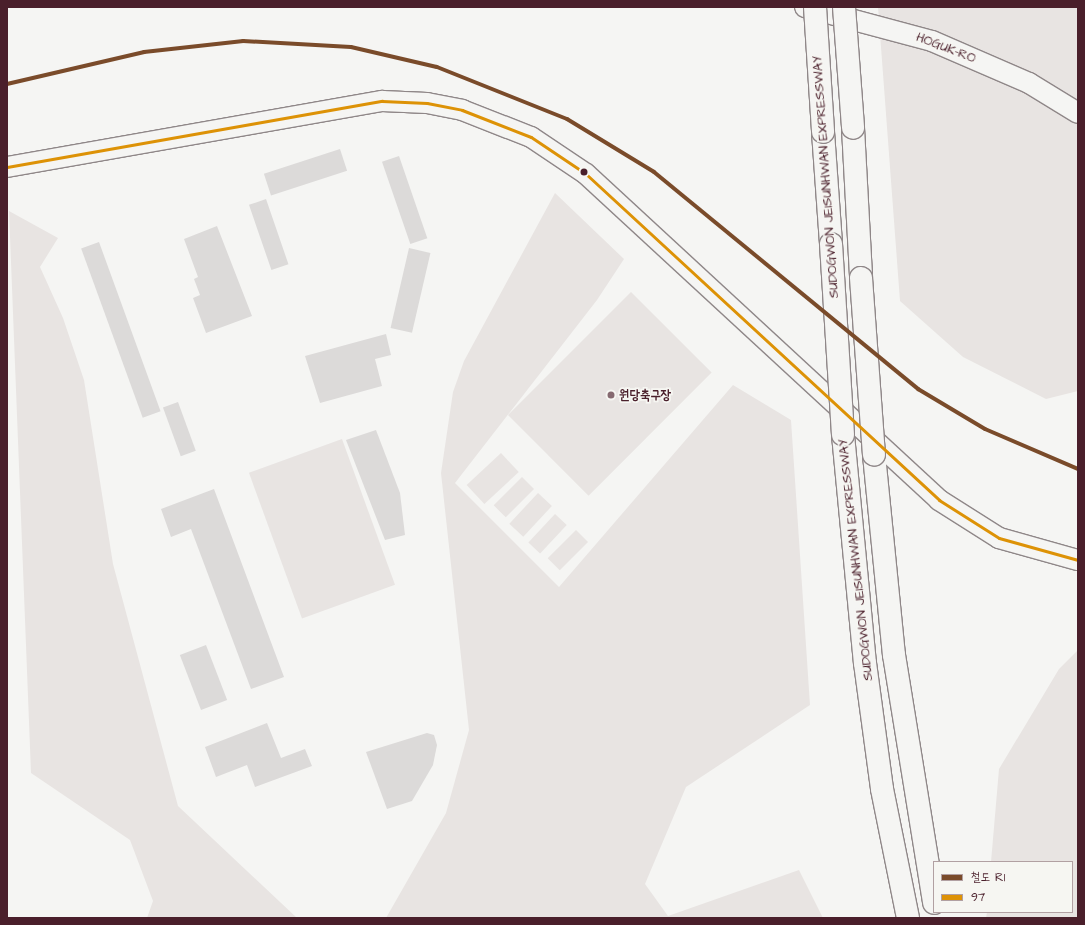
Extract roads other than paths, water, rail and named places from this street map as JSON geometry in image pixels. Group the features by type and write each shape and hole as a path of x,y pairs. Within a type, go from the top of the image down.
{"highway":[{"path":"844,7 874,455 894,655 933,897"},
{"path":"848,52 852,7"},
{"name":"SUDOGWON JE1SUNHWAN EXPRESSWAY","path":"815,13 843,435 865,663 882,789 908,918"}],"main road":[{"name":"HOGUK-RO","path":"805,7 932,41 1029,83 1076,107"},
{"name":"HOGUK-RO","path":"838,7 938,31 1035,75 1076,107"},
{"path":"7,167 382,101 427,103 462,110 531,136 586,174 939,500 999,538 1078,560"}],"rail line":[{"name":"R1","path":"7,84 144,52 243,41 351,47 437,67 567,119 654,172 918,389 985,429 1078,469"}],"place":[{"name":"원당축구장","path":"611,395"}]}
